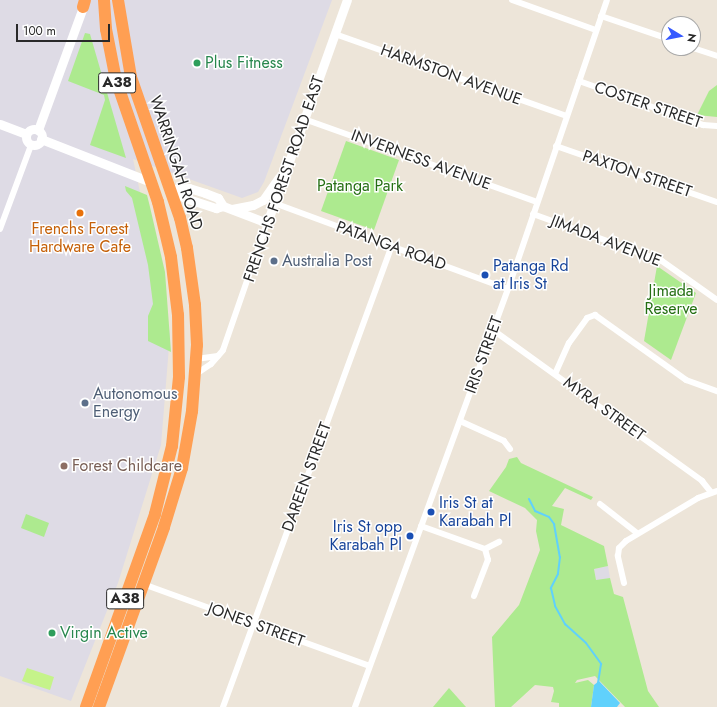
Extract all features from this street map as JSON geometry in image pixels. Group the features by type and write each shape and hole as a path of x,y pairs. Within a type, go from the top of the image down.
{"highway":[{"name":"WARRINGAH ROAD","path":"86,707 155,514 168,464 175,422 179,356 176,289 165,232 151,182 116,80 106,29 104,0"},
{"name":"WARRINGAH ROAD","path":"99,707 143,584 182,468 196,374 191,275 180,218 130,77 118,0"},
{"path":"151,182 169,189"}],"main road":[{"name":"FRENCHS FOREST ROAD EAST","path":"267,223 347,0"},
{"path":"41,140 38,130 84,4"},
{"path":"0,124 26,134"},
{"path":"26,134 31,129 38,130"},
{"path":"26,134 26,139 31,145 38,144 41,140"},
{"path":"41,140 151,182"},
{"path":"169,189 199,203 216,208 249,206 263,200 291,156"},
{"path":"226,208 267,223"}],"street":[{"path":"512,0 596,30"},
{"name":"IRIS STREET","path":"355,707 508,289 607,0"},
{"path":"601,16 661,36"},
{"name":"HARMSTON AVENUE","path":"335,34 566,116"},
{"path":"701,51 717,56"},
{"name":"COSTER STREET","path":"579,81 703,125 717,126"},
{"name":"INVERNESS AVENUE","path":"304,119 537,202"},
{"path":"0,229 31,145"},
{"name":"PAXTON STREET","path":"556,146 717,202"},
{"name":"PATANGA ROAD","path":"274,204 508,289"},
{"name":"JIMADA AVENUE","path":"533,214 662,261 717,300"},
{"name":"FRENCHS FOREST ROAD EAST","path":"196,374 218,356 228,340 267,223"},
{"name":"DAREEN STREET","path":"223,707 392,246"},
{"path":"555,374 569,343 588,316 594,315 686,380 717,391"},
{"name":"MYRA STREET","path":"493,330 702,481 714,492"},
{"path":"196,359 218,356"},
{"path":"460,421 504,441 510,449"},
{"path":"624,583 618,556 619,548 637,533 714,492"},
{"path":"600,504 637,533"},
{"path":"421,526 485,549 499,542"},
{"path":"474,596 488,560 485,549"},
{"name":"JONES STREET","path":"143,584 369,666"}],"shaded area":[{"path":"0,0 332,0 264,182 258,192 242,198 133,159 170,334 161,445 118,583 71,701 0,676"},
{"path":"608,566 610,578 596,581 594,569"}],"green space":[{"path":"85,33 90,34 126,158 90,145 105,100 104,95 68,81"},
{"path":"717,85 717,117 697,115 709,91"},
{"name":"Patanga Park","path":"346,141 399,160 374,230 321,211"},
{"path":"125,186 147,195 165,272 171,352 148,341 148,316 153,304 148,265 132,198 126,191"},
{"name":"Jimada Reserve","path":"657,266 696,293 671,360 644,341"},
{"path":"517,457 521,463 593,497 591,500 565,488 552,506 564,509 561,525 604,546 608,566 594,569 596,580 610,578 614,594 623,597 648,691 659,707 625,707 595,676 577,680 575,683 588,680 594,685 591,707 559,707 559,703 551,702 554,691 553,687 535,685 511,707 495,707 492,637 519,605 540,550 536,531 537,520 525,508 489,491 506,467 509,459"},
{"path":"26,514 49,523 44,537 21,528"},
{"path":"27,668 54,677 50,690 22,681"},
{"path":"449,688 466,707 433,707"}],"water":[{"path":"599,681 620,703 617,707 591,707 594,685"}],"waterway":[{"path":"529,499 535,511 549,517 554,524 560,557 558,574 551,588 555,606 565,624 586,643 601,664 598,684"}],"place":[{"name":"Plus Fitness","path":"197,63"},
{"name":"Frenchs Forest Hardware Cafe","path":"80,213"},
{"name":"Australia Post","path":"274,261"},
{"name":"Patanga Rd at Iris St","path":"485,275"},
{"name":"Autonomous Energy","path":"85,403"},
{"name":"Forest Childcare","path":"64,466"},
{"name":"Iris St at Karabah Pl","path":"431,512"},
{"name":"Iris St opp Karabah Pl","path":"410,536"},
{"name":"Virgin Active","path":"52,633"}]}
